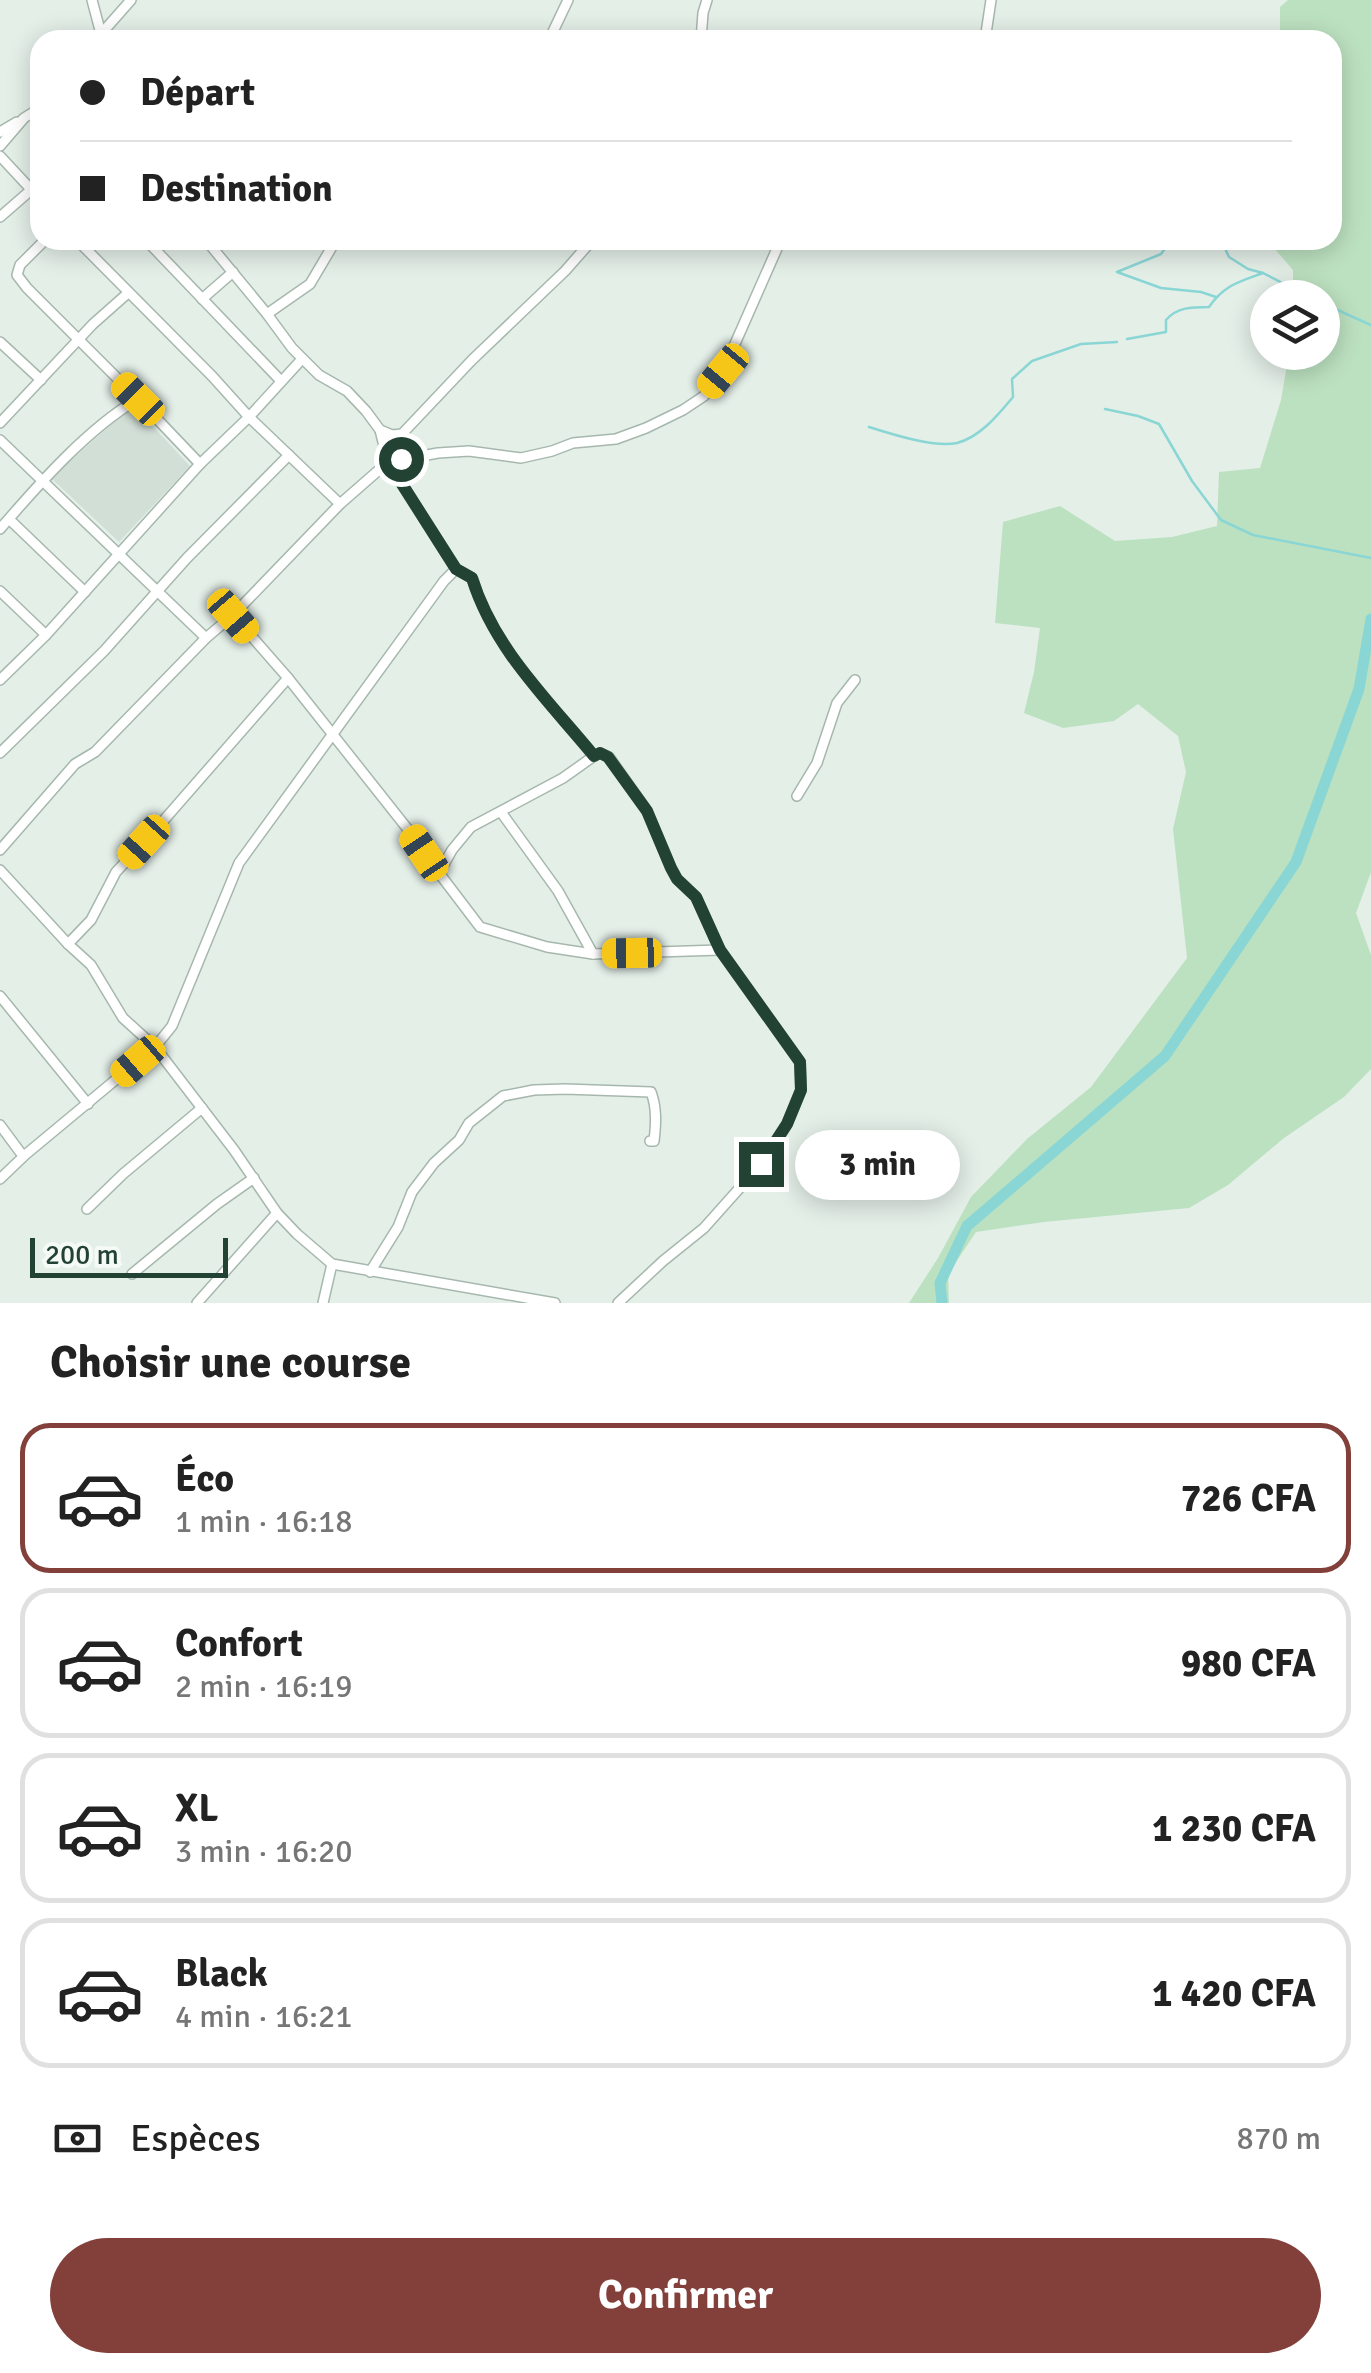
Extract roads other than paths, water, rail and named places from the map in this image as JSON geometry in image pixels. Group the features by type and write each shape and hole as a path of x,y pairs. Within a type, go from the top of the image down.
{"street":[{"path":"92,0 98,30"},
{"path":"106,30 131,0"},
{"path":"554,30 568,0"},
{"path":"702,30 707,0"},
{"path":"986,30 991,0"},
{"path":"0,131 30,114"},
{"path":"0,146 24,118"},
{"path":"0,156 30,189"},
{"path":"0,217 30,191"},
{"path":"35,250 17,274 27,288 200,464"},
{"path":"87,250 340,504"},
{"path":"156,250 280,381"},
{"path":"214,250 302,359 366,411 380,430 388,458 456,569 472,578 509,654 594,756"},
{"path":"267,314 310,284 330,250"},
{"path":"0,850 75,764 95,752 206,638 233,616 388,458 402,434 483,348 582,250"},
{"path":"388,458 470,451 521,458 573,444 629,436 683,410 704,396 723,371 776,250"},
{"path":"202,298 233,272"},
{"path":"0,423 92,324 128,293"},
{"path":"0,342 41,380"},
{"path":"2,674 46,636 200,464 302,359"},
{"path":"0,530 43,482 119,410 138,399"},
{"path":"380,430 392,436 402,434"},
{"path":"0,440 206,638"},
{"path":"0,753 104,651 157,590 289,455"},
{"path":"10,518 85,592"},
{"path":"0,1178 23,1153 155,1047 172,1026 239,864 456,569"},
{"path":"0,591 46,636"},
{"path":"233,616 288,678 480,927 547,947 593,954 720,950"},
{"path":"68,944 91,920 116,872 288,678"},
{"path":"797,796 817,763 836,703 856,680"},
{"path":"438,873 471,828 594,756 600,753 608,757 647,811 671,868 696,897 720,950 800,1062 801,1090 787,1124 761,1164 704,1228 618,1303"},
{"path":"501,812 558,891 593,954"},
{"path":"0,870 91,965 124,1018 155,1047 277,1213 332,1264 554,1303"},
{"path":"0,996 88,1104"},
{"path":"370,1272 398,1228 412,1192 434,1162 458,1140 469,1123 503,1096 565,1088 651,1092 656,1126 654,1141 650,1141"},
{"path":"87,1209 202,1108"},
{"path":"0,1125 23,1153"},
{"path":"0,1137 23,1153"},
{"path":"132,1274 254,1178"},
{"path":"197,1303 277,1213"},
{"path":"323,1303 332,1264"}],"waterway":[{"path":"1164,250 1117,272 1161,288 1216,297"},
{"path":"1226,250 1229,257 1248,269 1276,280"},
{"path":"1127,339 1166,332 1166,320 1175,312 1209,307 1226,289 1263,273"},
{"path":"1340,311 1371,325"},
{"path":"869,427 925,442 957,443 981,431 1001,411 1013,397 1012,379 1032,361 1081,344 1117,342"},
{"path":"1105,409 1159,424 1192,481 1221,520 1253,535 1371,558"},
{"path":"942,1303 940,1283 967,1226 1165,1056 1296,862 1359,689 1371,619"}]}
